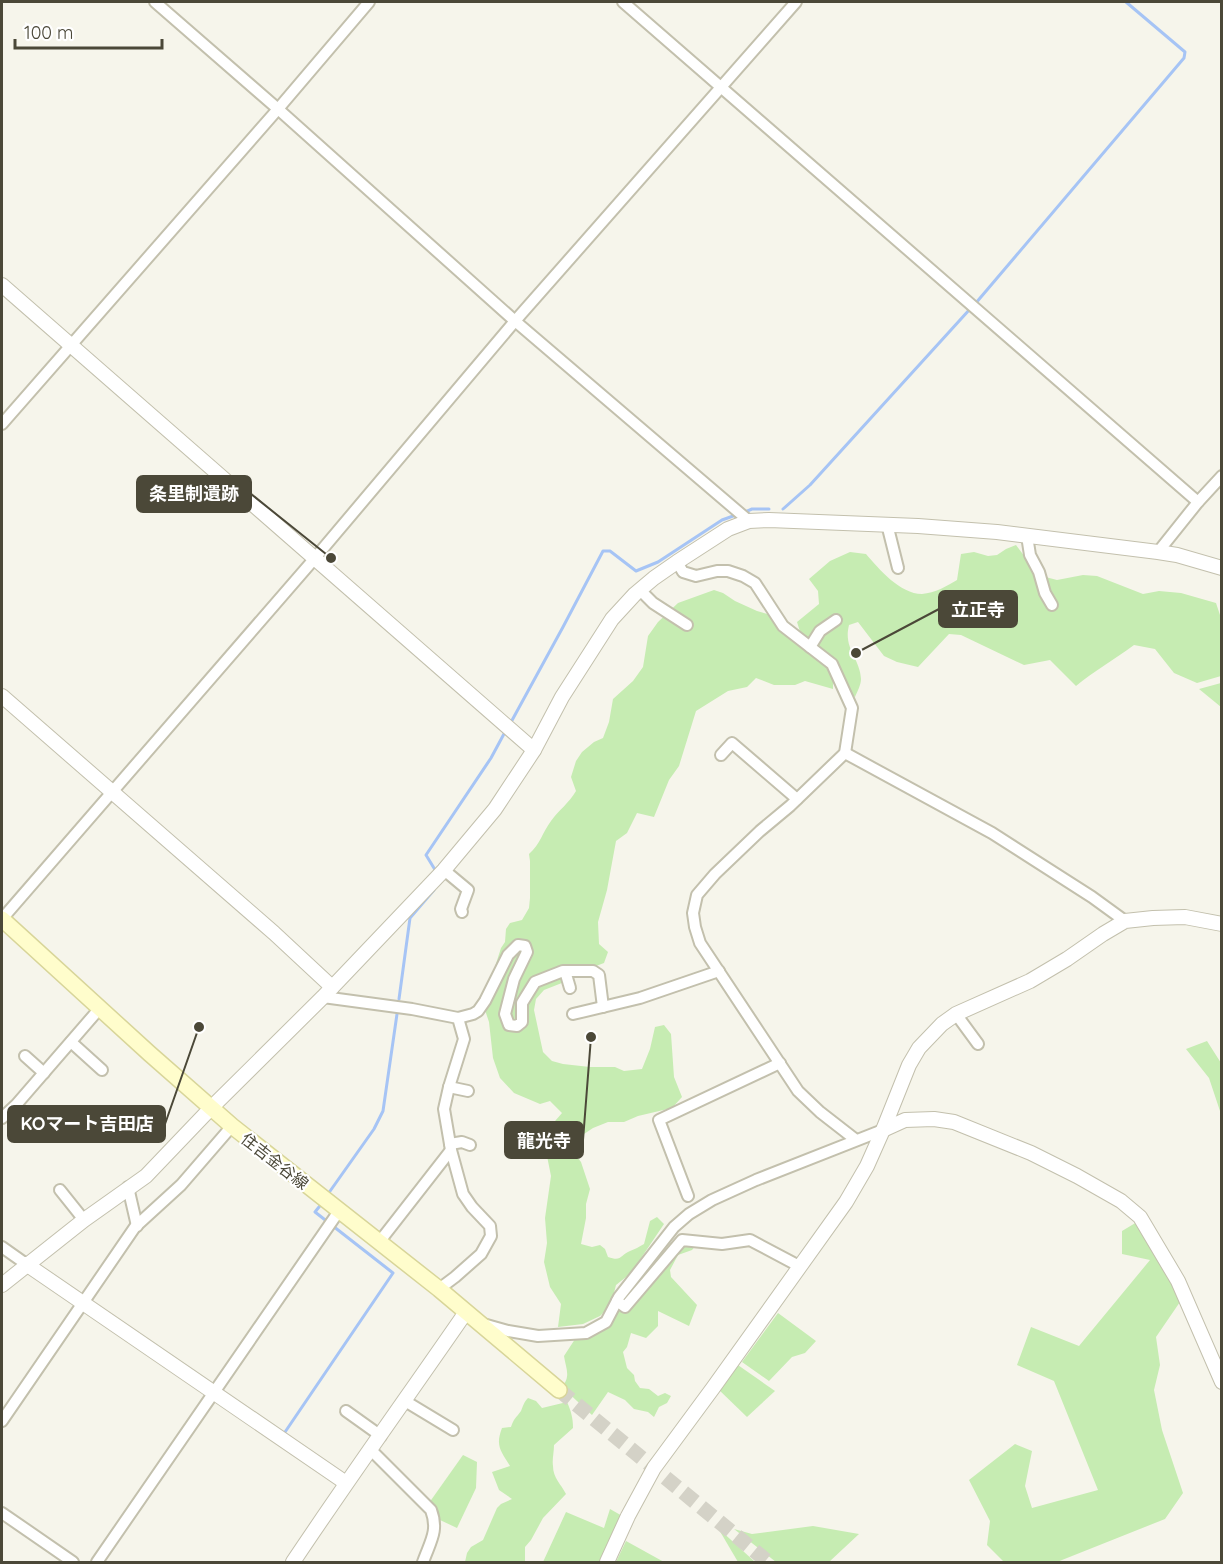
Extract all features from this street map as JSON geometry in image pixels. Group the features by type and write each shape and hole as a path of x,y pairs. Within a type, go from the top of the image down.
{"main road":[{"name":"住吉金谷線","path":"2,919 211,1108 330,1211 380,1241 559,1390"}],"street":[{"path":"155,2 515,321 744,517 997,532 1158,552 1221,568"},
{"path":"2,424 369,2"},
{"path":"623,2 1198,502"},
{"path":"2,919 315,558 515,321 796,2"},
{"path":"2,285 534,750"},
{"path":"1158,552 1221,476"},
{"path":"2,1285 84,1220 146,1176 328,992 441,873 495,809 534,750 562,697 612,619 640,590 676,562 744,517"},
{"path":"888,524 898,568"},
{"path":"1027,536 1030,555 1052,605"},
{"path":"676,562 683,572 696,576 728,571 755,583 783,627 832,664 852,708 845,753 715,874 697,896 693,913 700,943 798,1091 820,1112 856,1140"},
{"path":"640,590 653,603 687,625"},
{"path":"810,647 820,631 836,620"},
{"path":"2,696 274,933 328,992 458,1018 478,1011 508,955 518,945 525,946 527,952 514,980 505,1014 509,1024 517,1026 522,1022 522,1003 535,982 565,971 593,971 599,975 603,1007"},
{"path":"721,755 732,743 797,799"},
{"path":"845,753 992,833 1092,897 1125,921"},
{"path":"441,873 468,890 462,912"},
{"path":"607,1563 628,1516 654,1468 846,1202 867,1166 909,1065 919,1048 942,1024 956,1014 1029,981 1125,921 1185,917 1221,924"},
{"path":"565,971 570,988"},
{"path":"573,1014 640,998 719,971"},
{"path":"2,1118 16,1106 100,1008"},
{"path":"956,1014 978,1044"},
{"path":"440,1289 481,1254 492,1236 490,1226 463,1194 450,1147 444,1109 464,1039 458,1018"},
{"path":"71,1042 102,1070"},
{"path":"25,1056 44,1073"},
{"path":"688,1196 659,1120 780,1063"},
{"path":"449,1087 468,1091"},
{"path":"480,1323 538,1336 586,1334 606,1322 617,1301 674,1227 712,1200 905,1120 934,1119 954,1122 1031,1153 1121,1201 1140,1218 1178,1281 1221,1382"},
{"path":"2,1421 137,1226 181,1185 232,1126"},
{"path":"380,1241 450,1147 462,1142 470,1145"},
{"path":"128,1187 137,1226"},
{"path":"60,1190 84,1220"},
{"path":"97,1563 214,1394 330,1211"},
{"path":"617,1301 625,1307 682,1240 722,1244 750,1240 799,1266"},
{"path":"2,1247 346,1483"},
{"path":"292,1563 466,1312"},
{"path":"405,1401 453,1430"},
{"path":"346,1411 381,1436"},
{"path":"371,1450 431,1510 435,1530 423,1563"},
{"path":"2,1513 73,1563"}],"green space":[{"path":"1016,545 1034,574 1057,580 1083,575 1097,576 1143,594 1159,591 1181,593 1216,603 1221,618 1221,676 1197,683 1174,673 1155,649 1134,645 1076,686 1050,660 1024,665 961,635 949,634 918,667 884,656 858,622 849,625 848,633 848,641 861,679 855,697 837,685 833,673 833,689 805,681 795,685 774,685 756,678 747,687 728,691 696,711 679,766 669,780 654,817 637,813 627,833 616,841 607,890 598,922 599,944 608,952 604,963 544,990 536,999 534,1010 543,1052 552,1061 563,1064 615,1067 624,1071 642,1069 655,1027 664,1025 671,1034 674,1077 682,1097 672,1108 638,1116 624,1122 608,1122 581,1136 574,1153 581,1162 590,1189 581,1244 592,1247 600,1245 605,1249 608,1257 618,1258 644,1244 650,1221 657,1217 664,1224 631,1273 616,1285 611,1305 600,1316 583,1324 558,1327 561,1304 550,1287 544,1262 547,1243 545,1218 551,1176 545,1138 549,1128 562,1113 550,1101 540,1104 514,1093 500,1078 493,1058 489,1022 485,1010 493,973 505,942 506,929 510,923 522,920 529,908 529,854 551,821 576,791 571,777 576,761 582,752 603,738 609,722 613,699 633,681 643,667 648,636 658,622 678,603 714,590 757,611 771,615 803,641 797,622 819,604 818,591 809,579 830,561 850,552 866,554 898,585 914,593 922,594 936,591 957,580 961,554 974,552 988,556 997,555"},
{"path":"1222,683 1221,707 1199,689"},
{"path":"1207,1041 1221,1063 1221,1114 1209,1078 1186,1049"},
{"path":"1137,1222 1182,1299 1156,1337 1160,1365 1154,1390 1162,1430 1183,1493 1165,1519 1057,1562 1004,1562 987,1545 990,1521 969,1480 1015,1444 1032,1451 1025,1486 1032,1508 1098,1490 1054,1381 1017,1365 1031,1327 1079,1346 1150,1260 1122,1254 1122,1231"},
{"path":"690,1244 696,1245 692,1250 678,1255 670,1270 671,1277 697,1305 689,1326 658,1311 658,1326 646,1338 631,1333 623,1352 627,1368 634,1375 640,1388 649,1389 658,1396 665,1393 671,1396 667,1403 659,1407 654,1417 648,1412 634,1409 625,1400 608,1392 592,1415 562,1387 567,1376 564,1356 579,1333 618,1309 662,1255 663,1260"},
{"path":"778,1313 816,1341 805,1353 792,1357 769,1381 742,1362"},
{"path":"735,1363 775,1391 747,1417 717,1388"},
{"path":"528,1398 536,1401 542,1408 567,1402 573,1428 554,1445 553,1461 554,1474 566,1494 543,1518 525,1547 525,1562 465,1562 471,1547 483,1540 497,1508 512,1499 499,1490 492,1472 510,1466 500,1448 500,1434 502,1428 511,1427"},
{"path":"463,1455 477,1462 476,1488 457,1528 440,1520 429,1503"},
{"path":"610,1509 624,1517 604,1562 543,1562 566,1512 604,1528"},
{"path":"813,1526 859,1534 829,1562 776,1562 734,1529 752,1534"},
{"path":"718,1528 755,1562 738,1562"},
{"path":"626,1541 664,1562 616,1562"}],"waterway":[{"path":"975,304 1184,58 1185,52 1126,2"},
{"path":"783,509 810,485 970,309"},
{"path":"745,512 752,509 769,509"},
{"path":"510,724 603,551 610,551 636,571 658,562 722,520 736,515"},
{"path":"437,873 426,855 491,758 505,732"},
{"path":"399,999 410,918 434,890"},
{"path":"328,1194 374,1129 383,1111 397,1014"},
{"path":"283,1435 393,1273 315,1212 323,1202"}],"tunnel":[{"path":"559,1390 768,1562"}],"place":[{"name":"条里制遺跡","path":"331,558"},
{"name":"立正寺","path":"856,653"},
{"name":"KOマート吉田店","path":"199,1027"},
{"name":"龍光寺","path":"591,1037"}]}
